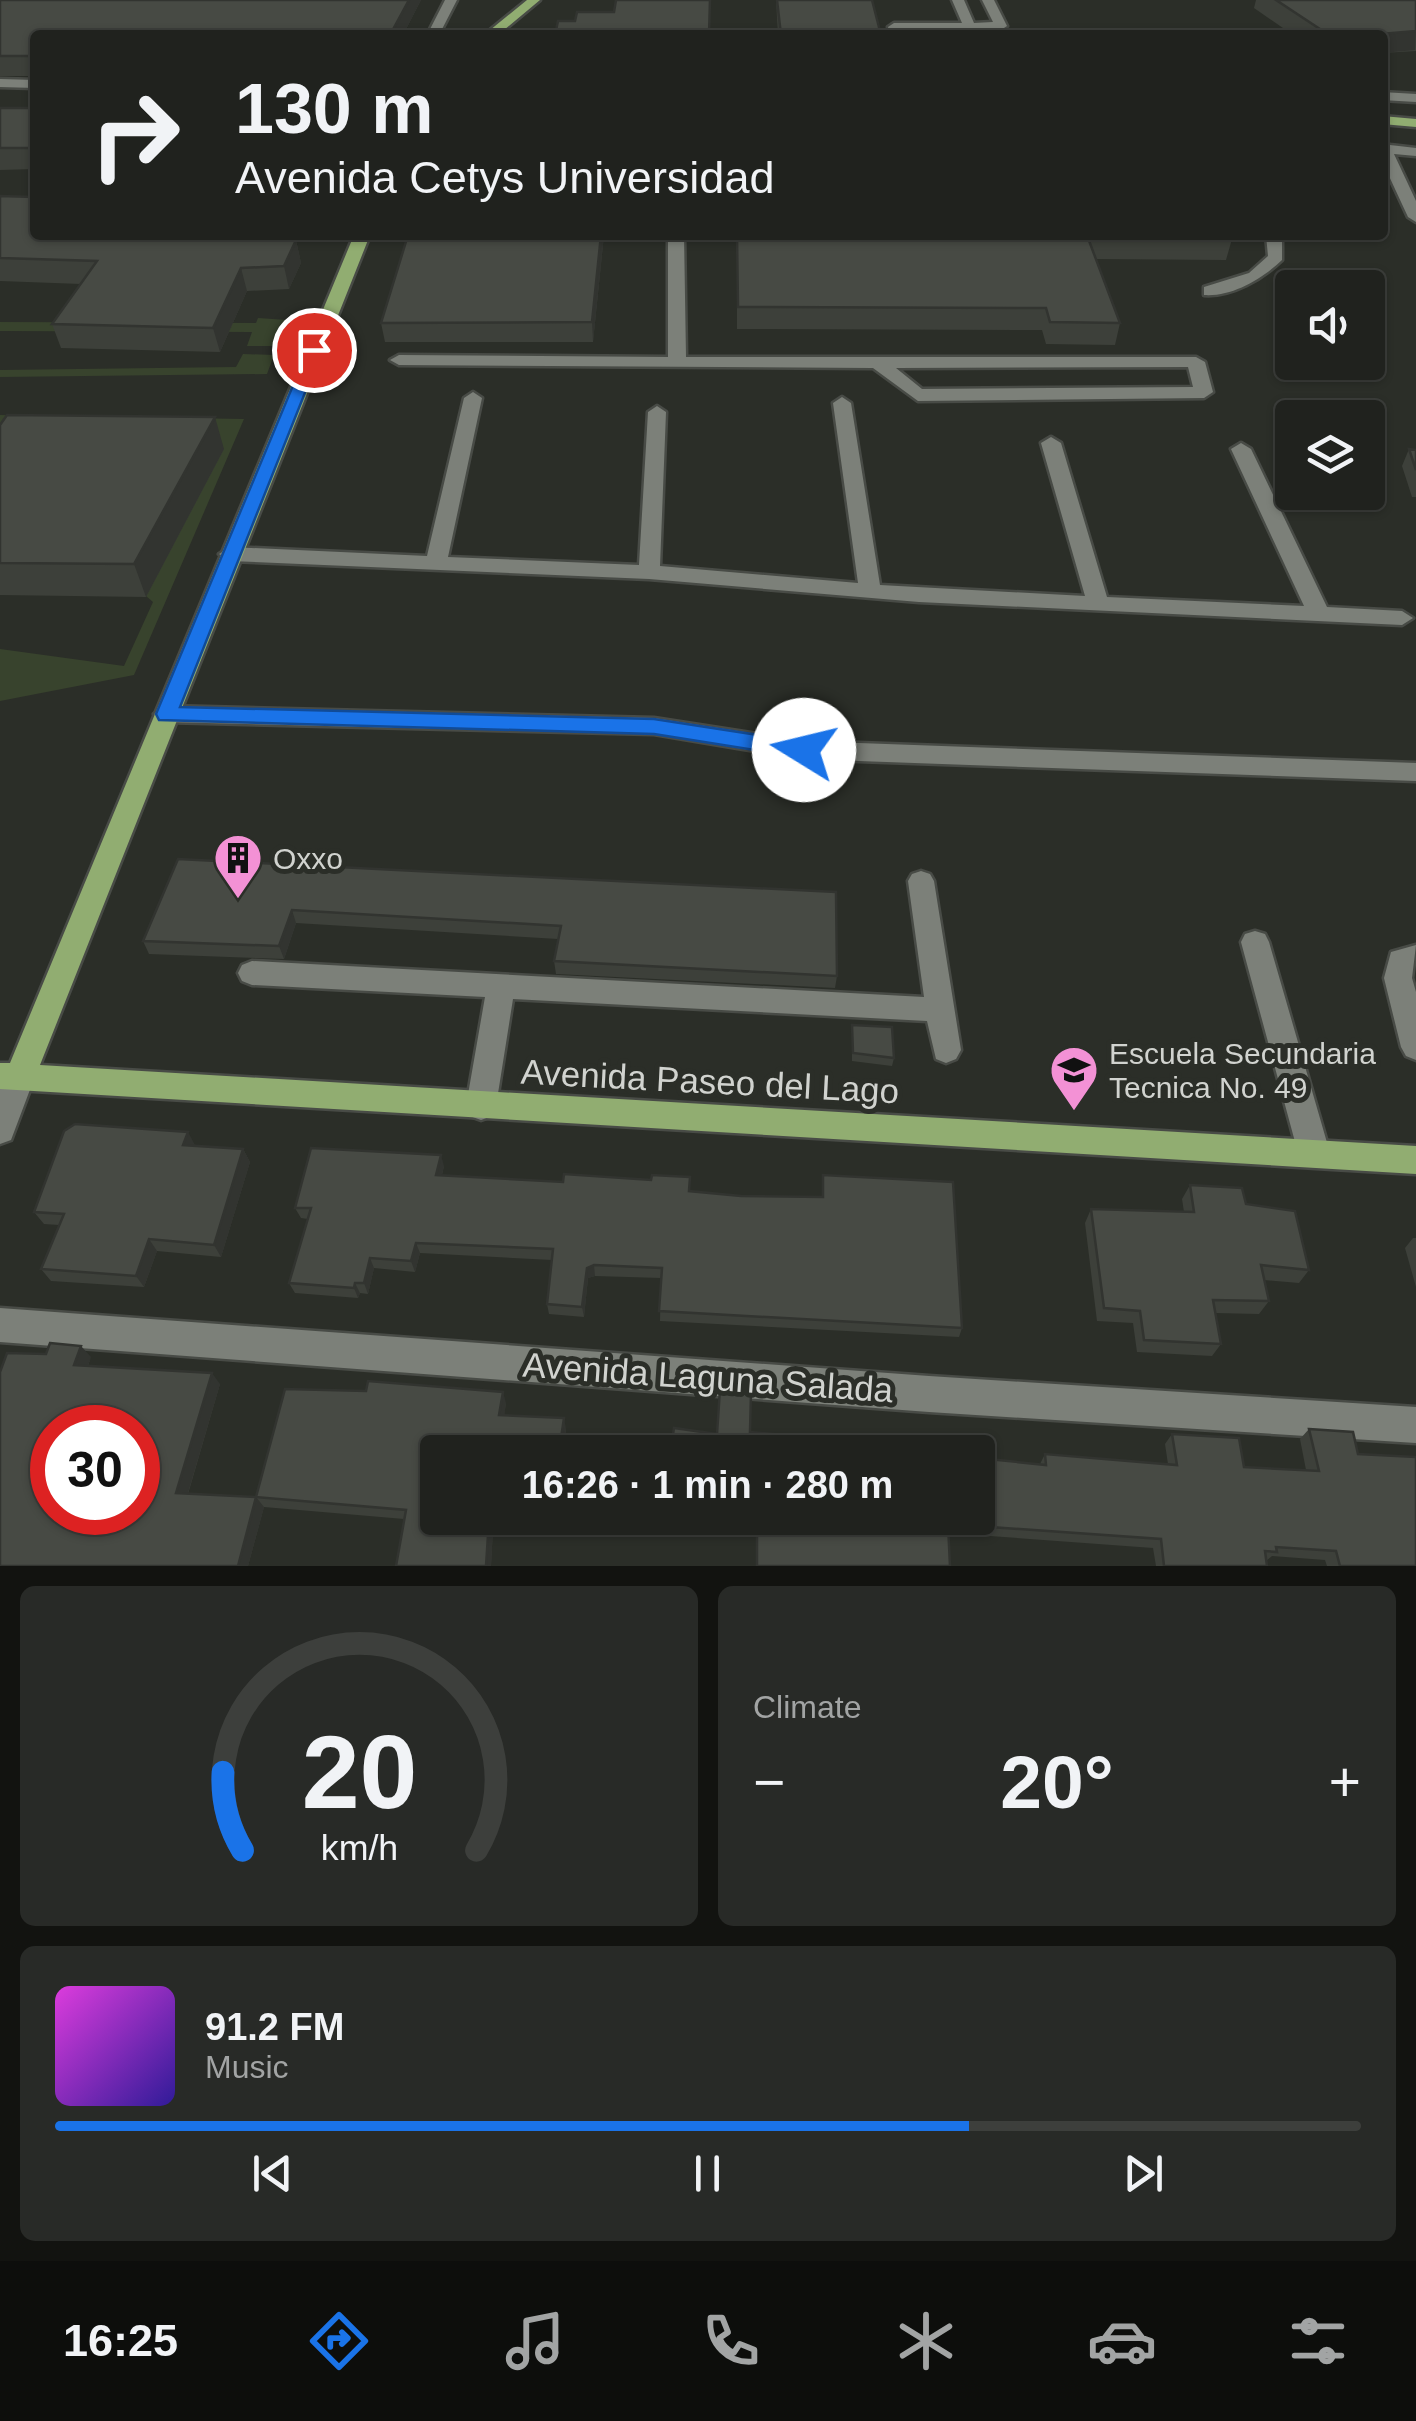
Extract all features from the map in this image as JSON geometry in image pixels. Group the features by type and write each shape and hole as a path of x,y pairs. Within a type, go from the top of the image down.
{"main road":[{"path":"495,30 526,2"},
{"path":"1388,121 1416,123"},
{"path":"9,1077 166,714 360,240"},
{"name":"Avenida Paseo del Lago","path":"9,1077 1416,1160"}],"street":[{"path":"436,30 451,0"},
{"path":"958,0 970,26"},
{"path":"893,25 1001,26 988,0"},
{"path":"926,12 931,27"},
{"path":"0,83 30,84"},
{"path":"1388,96 1416,98"},
{"path":"1388,147 1416,152"},
{"path":"1388,155 1416,218"},
{"path":"676,240 677,364"},
{"path":"1210,291 1255,276 1276,257 1274,240"},
{"path":"399,360 677,364 878,363 1196,362 1204,392 918,395 878,363"},
{"path":"436,562 473,398"},
{"path":"842,403 870,590"},
{"path":"649,572 657,412"},
{"path":"1052,443 1098,602"},
{"path":"1241,449 1318,612"},
{"path":"230,554 649,572 870,590 1402,618"},
{"path":"166,714 654,726 804,750 1416,772"},
{"path":"921,881 946,1050"},
{"path":"1255,942 1314,1154"},
{"path":"1416,956 1402,960 1398,978 1416,1047"},
{"path":"252,973 940,1010"},
{"path":"481,1106 501,988"},
{"path":"0,1130 9,1077"},
{"name":"Avenida Laguna Salada","path":"0,1326 929,1394 1416,1425"}],"green space":[{"path":"258,318 287,320 278,346 247,346 252,332 0,331 0,322 256,323"},
{"path":"243,354 274,355 267,374 0,377 0,370 236,367"},
{"path":"0,415 244,419 134,675 0,701 0,649 124,666 153,602 0,470"}],"building":[{"path":"0,0 409,0 393,30 30,30 30,56 0,56"},
{"path":"616,0 710,0 709,30 556,30 558,21 575,21 577,12 614,12"},
{"path":"777,0 872,0 880,30 780,30"},
{"path":"1276,0 1416,0 1416,31 1321,30"},
{"path":"0,108 30,108 30,148 0,148"},
{"path":"0,196 30,197 30,240 296,240 284,266 241,268 213,328 52,324 97,261 0,258"},
{"path":"406,240 600,240 592,322 381,323"},
{"path":"737,240 1089,240 1120,323 1050,322 1046,308 738,307"},
{"path":"7,415 215,417 134,564 0,563 0,425"},
{"path":"1409,449 1416,450 1416,470"},
{"path":"178,859 836,892 837,976 554,961 561,926 292,910 279,946 143,941"},
{"path":"852,1025 892,1027 894,1058 853,1053"},
{"path":"75,1124 188,1132 183,1145 243,1149 214,1245 149,1239 136,1276 41,1269 64,1214 34,1212 64,1131"},
{"path":"311,1148 441,1155 436,1175 563,1182 564,1174 651,1180 652,1175 690,1177 689,1191 741,1196 823,1197 823,1175 953,1182 962,1328 659,1311 662,1268 594,1265 587,1268 582,1307 547,1304 553,1249 416,1243 411,1261 370,1258 364,1283 355,1283 354,1288 289,1283 311,1208 295,1208"},
{"path":"1190,1185 1242,1188 1246,1204 1295,1211 1309,1270 1261,1265 1269,1301 1213,1300 1221,1344 1144,1340 1140,1311 1104,1308 1091,1209 1194,1212"},
{"path":"50,1343 81,1346 74,1365 212,1373 176,1493 256,1497 238,1566 0,1566 0,1372 7,1353 46,1354"},
{"path":"368,1381 503,1392 499,1415 564,1418 562,1435 420,1435 420,1535 488,1535 486,1566 396,1566 406,1510 256,1497 285,1389 366,1391"},
{"path":"720,1389 751,1392 750,1432 784,1435 673,1435 674,1428 717,1434"},
{"path":"1309,1429 1353,1432 1358,1454 1416,1457 1416,1566 1340,1566 1336,1551 1276,1547 1277,1552 1265,1551 1267,1566 1164,1566 1161,1539 995,1527 995,1460 1046,1465 1045,1454 1177,1465 1172,1434 1239,1438 1244,1467 1319,1471"},
{"path":"757,1535 949,1535 950,1566 757,1566"}],"place":[{"name":"Oxxo","path":"238,900"},
{"name":"Escuela Secundaria Tecnica No. 49","path":"1074,1112"}],"route":[{"path":"314,350 166,714 654,726 804,750"}]}
